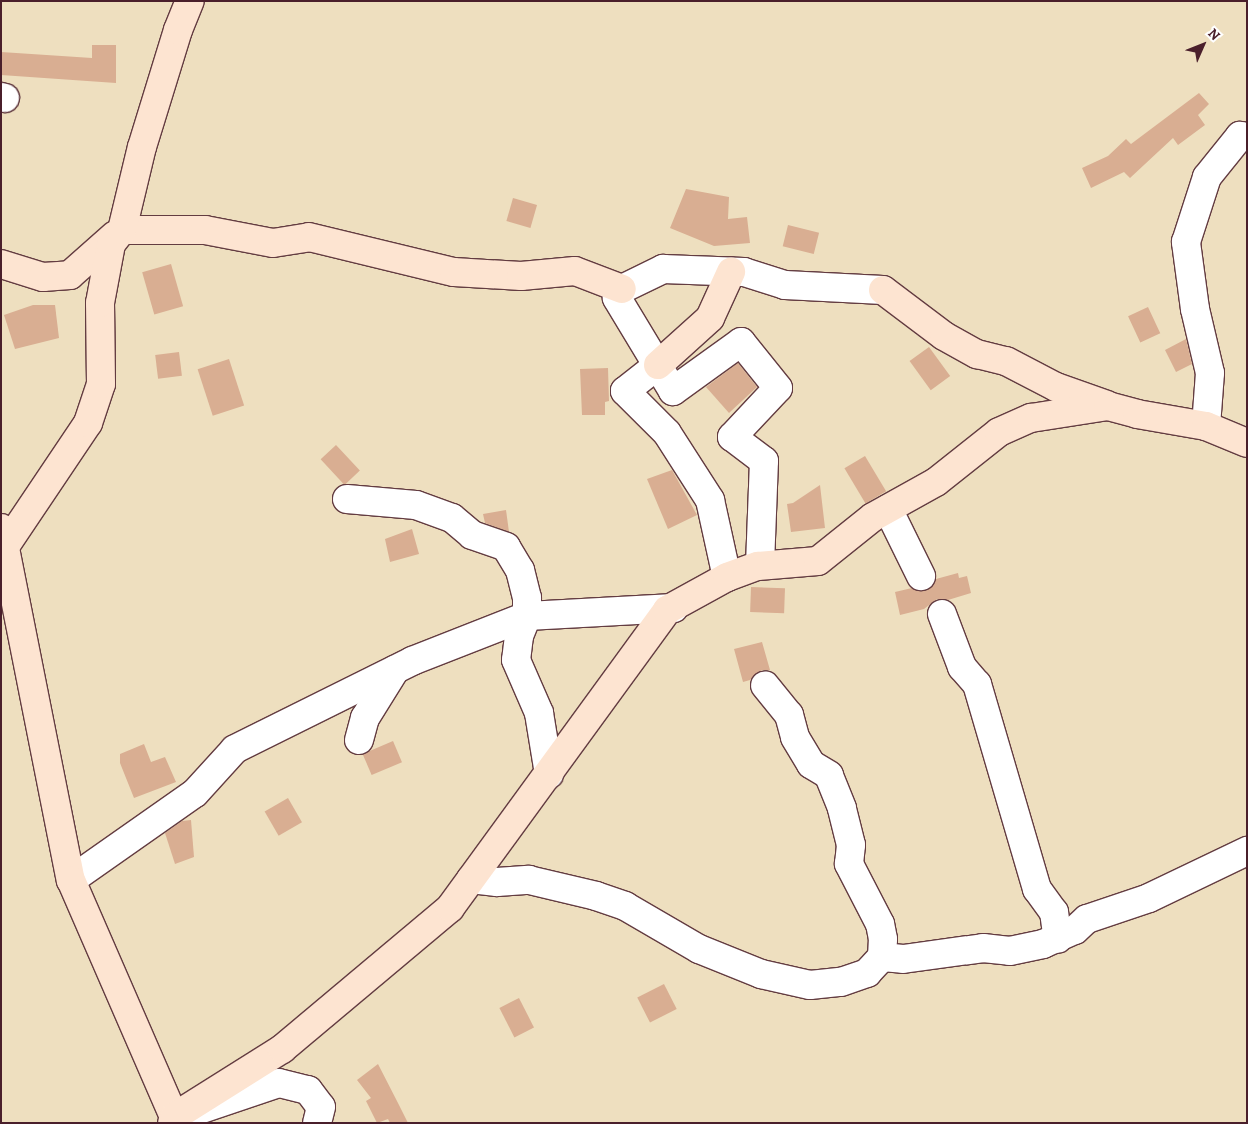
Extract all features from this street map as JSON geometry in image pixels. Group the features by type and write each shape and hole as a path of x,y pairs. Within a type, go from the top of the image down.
{"street":[{"path":"173,1120 71,880 3,536 88,423 101,384 100,302 144,140 178,30 190,1"},
{"path":"1206,426 1210,372 1195,309 1186,242 1207,177 1244,134"},
{"path":"1,264 43,277 70,275 119,233 206,230 273,243 309,237 454,272 521,276 575,271 622,289"},
{"path":"760,565 764,460 732,437 778,388 741,342 673,391 617,298 622,289 663,269 744,272 785,285 883,290 944,336 978,354 1006,361 1056,387 1108,406 1137,414 1206,426 1247,443"},
{"path":"727,577 710,500 667,432 625,390 658,365 710,318 731,272"},
{"path":"173,1120 282,1049 450,908 549,774 635,651 667,610 674,608 727,577 760,565 818,561 888,509 936,482 999,432 1031,418 1108,406"},
{"path":"347,499 416,505 452,518 472,535 506,547 520,570 527,598 527,616 519,636 516,660 538,713 549,774"},
{"path":"888,509 921,576"},
{"path":"71,880 195,793 235,749 396,669 527,616 674,608"},
{"path":"942,614 962,667 976,684 1037,888 1054,912 1058,939"},
{"path":"359,740 365,718 396,669"},
{"path":"471,879 497,882 529,880 596,896 625,906 699,949 762,974 810,985 841,982 867,973 882,957 880,924 849,864 852,845 842,808 830,775 811,764 795,737 789,715 765,685"},
{"path":"882,957 903,959 983,948 1010,951 1058,939 1087,919 1149,898 1247,851"},
{"path":"173,1120 279,1083 308,1090 321,1107 317,1123"}],"building":[{"path":"92,45 116,45 116,83 1,75 1,52 92,58"},
{"path":"1199,93 1209,104 1198,115 1205,125 1178,145 1173,138 1130,178 1124,172 1091,188 1082,168 1108,156 1126,139 1131,144"},
{"path":"686,189 729,197 728,219 747,217 750,243 714,246 670,228"},
{"path":"513,198 537,205 530,228 506,221"},
{"path":"788,225 819,233 814,254 783,246"},
{"path":"171,264 183,306 154,315 142,272"},
{"path":"33,305 55,305 59,338 15,349 4,315"},
{"path":"1148,307 1160,333 1140,343 1128,316"},
{"path":"1186,339 1192,364 1176,372 1165,350"},
{"path":"929,347 950,376 931,390 910,361"},
{"path":"179,352 182,376 158,379 155,355"},
{"path":"229,359 244,406 213,416 198,369"},
{"path":"738,363 757,387 729,413 706,387"},
{"path":"608,368 609,401 605,402 605,415 582,415 580,369"},
{"path":"336,445 360,471 345,485 321,459"},
{"path":"865,456 886,491 866,504 844,468"},
{"path":"672,470 697,515 668,529 647,479"},
{"path":"820,485 825,528 791,532 787,504 793,503"},
{"path":"506,510 509,532 485,523 483,514"},
{"path":"412,529 419,554 390,562 385,539"},
{"path":"958,573 959,578 967,576 971,593 948,600 937,599 924,609 900,615 895,592 912,588 927,590 936,579"},
{"path":"751,587 785,588 784,613 750,612"},
{"path":"762,642 770,670 762,670 750,680 743,682 734,649"},
{"path":"393,741 402,762 372,775 363,754"},
{"path":"144,744 151,762 165,757 176,782 134,798 120,763 120,754"},
{"path":"288,798 302,822 279,836 265,812"},
{"path":"191,820 194,857 175,864 165,833 182,821"},
{"path":"664,984 677,1009 650,1023 637,998"},
{"path":"519,998 534,1027 514,1037 499,1008"},
{"path":"378,1064 408,1123 390,1123 388,1119 377,1123 366,1101 371,1098 357,1080"}]}
